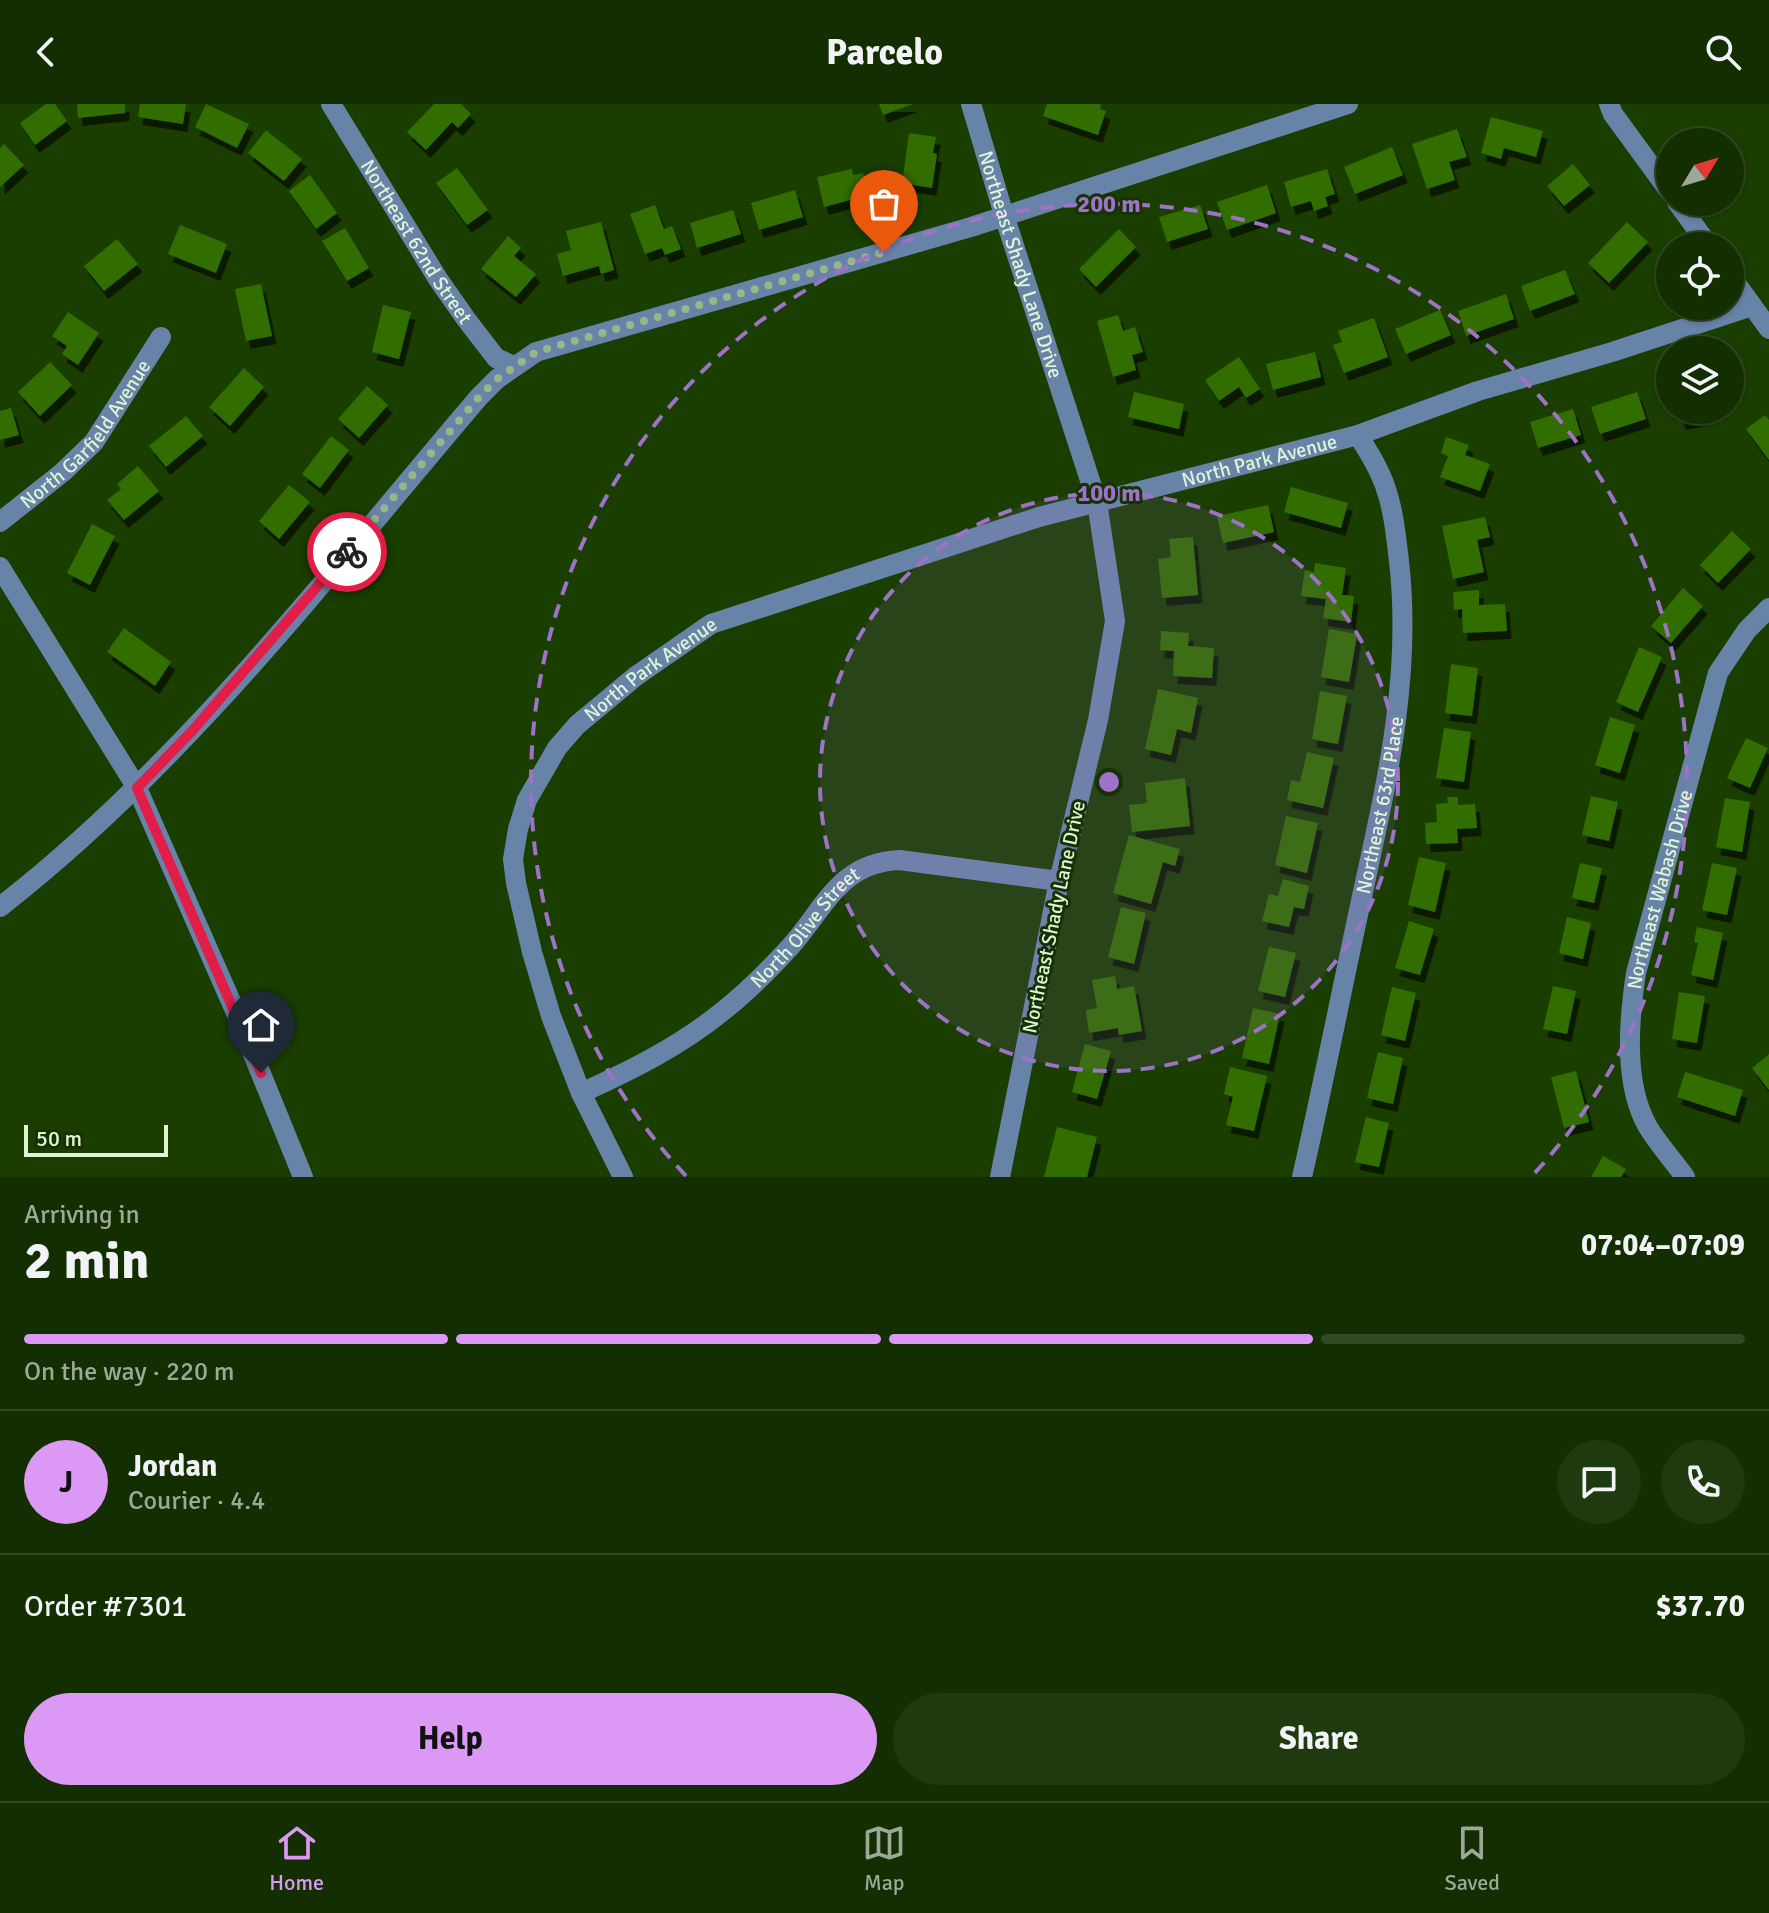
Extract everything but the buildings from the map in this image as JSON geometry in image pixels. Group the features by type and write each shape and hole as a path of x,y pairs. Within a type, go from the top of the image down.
{"street":[{"name":"Northeast 62nd Street","path":"331,104 452,299 496,358 514,366"},
{"name":"Northeast Shady Lane Drive","path":"971,104 1097,502 1115,621 1098,720 1059,881 1000,1177"},
{"path":"0,907 48,869 137,788 238,680 479,397 514,366 536,352 956,232 1348,104"},
{"path":"1609,104 1656,173"},
{"path":"1744,295 1769,329"},
{"name":"North Park Avenue","path":"623,1177 581,1093 551,1016 532,952 513,859 518,829 539,776 557,748 577,725 636,676 711,624 1039,517 1358,435 1478,391 1612,352 1752,306"},
{"name":"North Garfield Avenue","path":"0,522 63,472 94,442 161,337"},
{"name":"Northeast 63rd Place","path":"1302,1177 1386,788 1398,719 1402,672 1403,625 1396,530 1376,464 1358,435"},
{"path":"0,567 137,788 240,1022 303,1177"},
{"name":"Northeast Wabash Drive","path":"1685,1177 1647,1125 1638,1096 1630,1042 1630,1014 1636,973 1718,673 1747,630 1769,608"},
{"name":"North Olive Street","path":"581,1093 643,1064 724,1011 790,947 839,884 873,863 899,860 1059,881"}],"way so far":[{"path":"347,552 479,397 497,379 536,352 884,252"}],"route":[{"path":"261,1073 137,788 193,730 347,552"}]}
